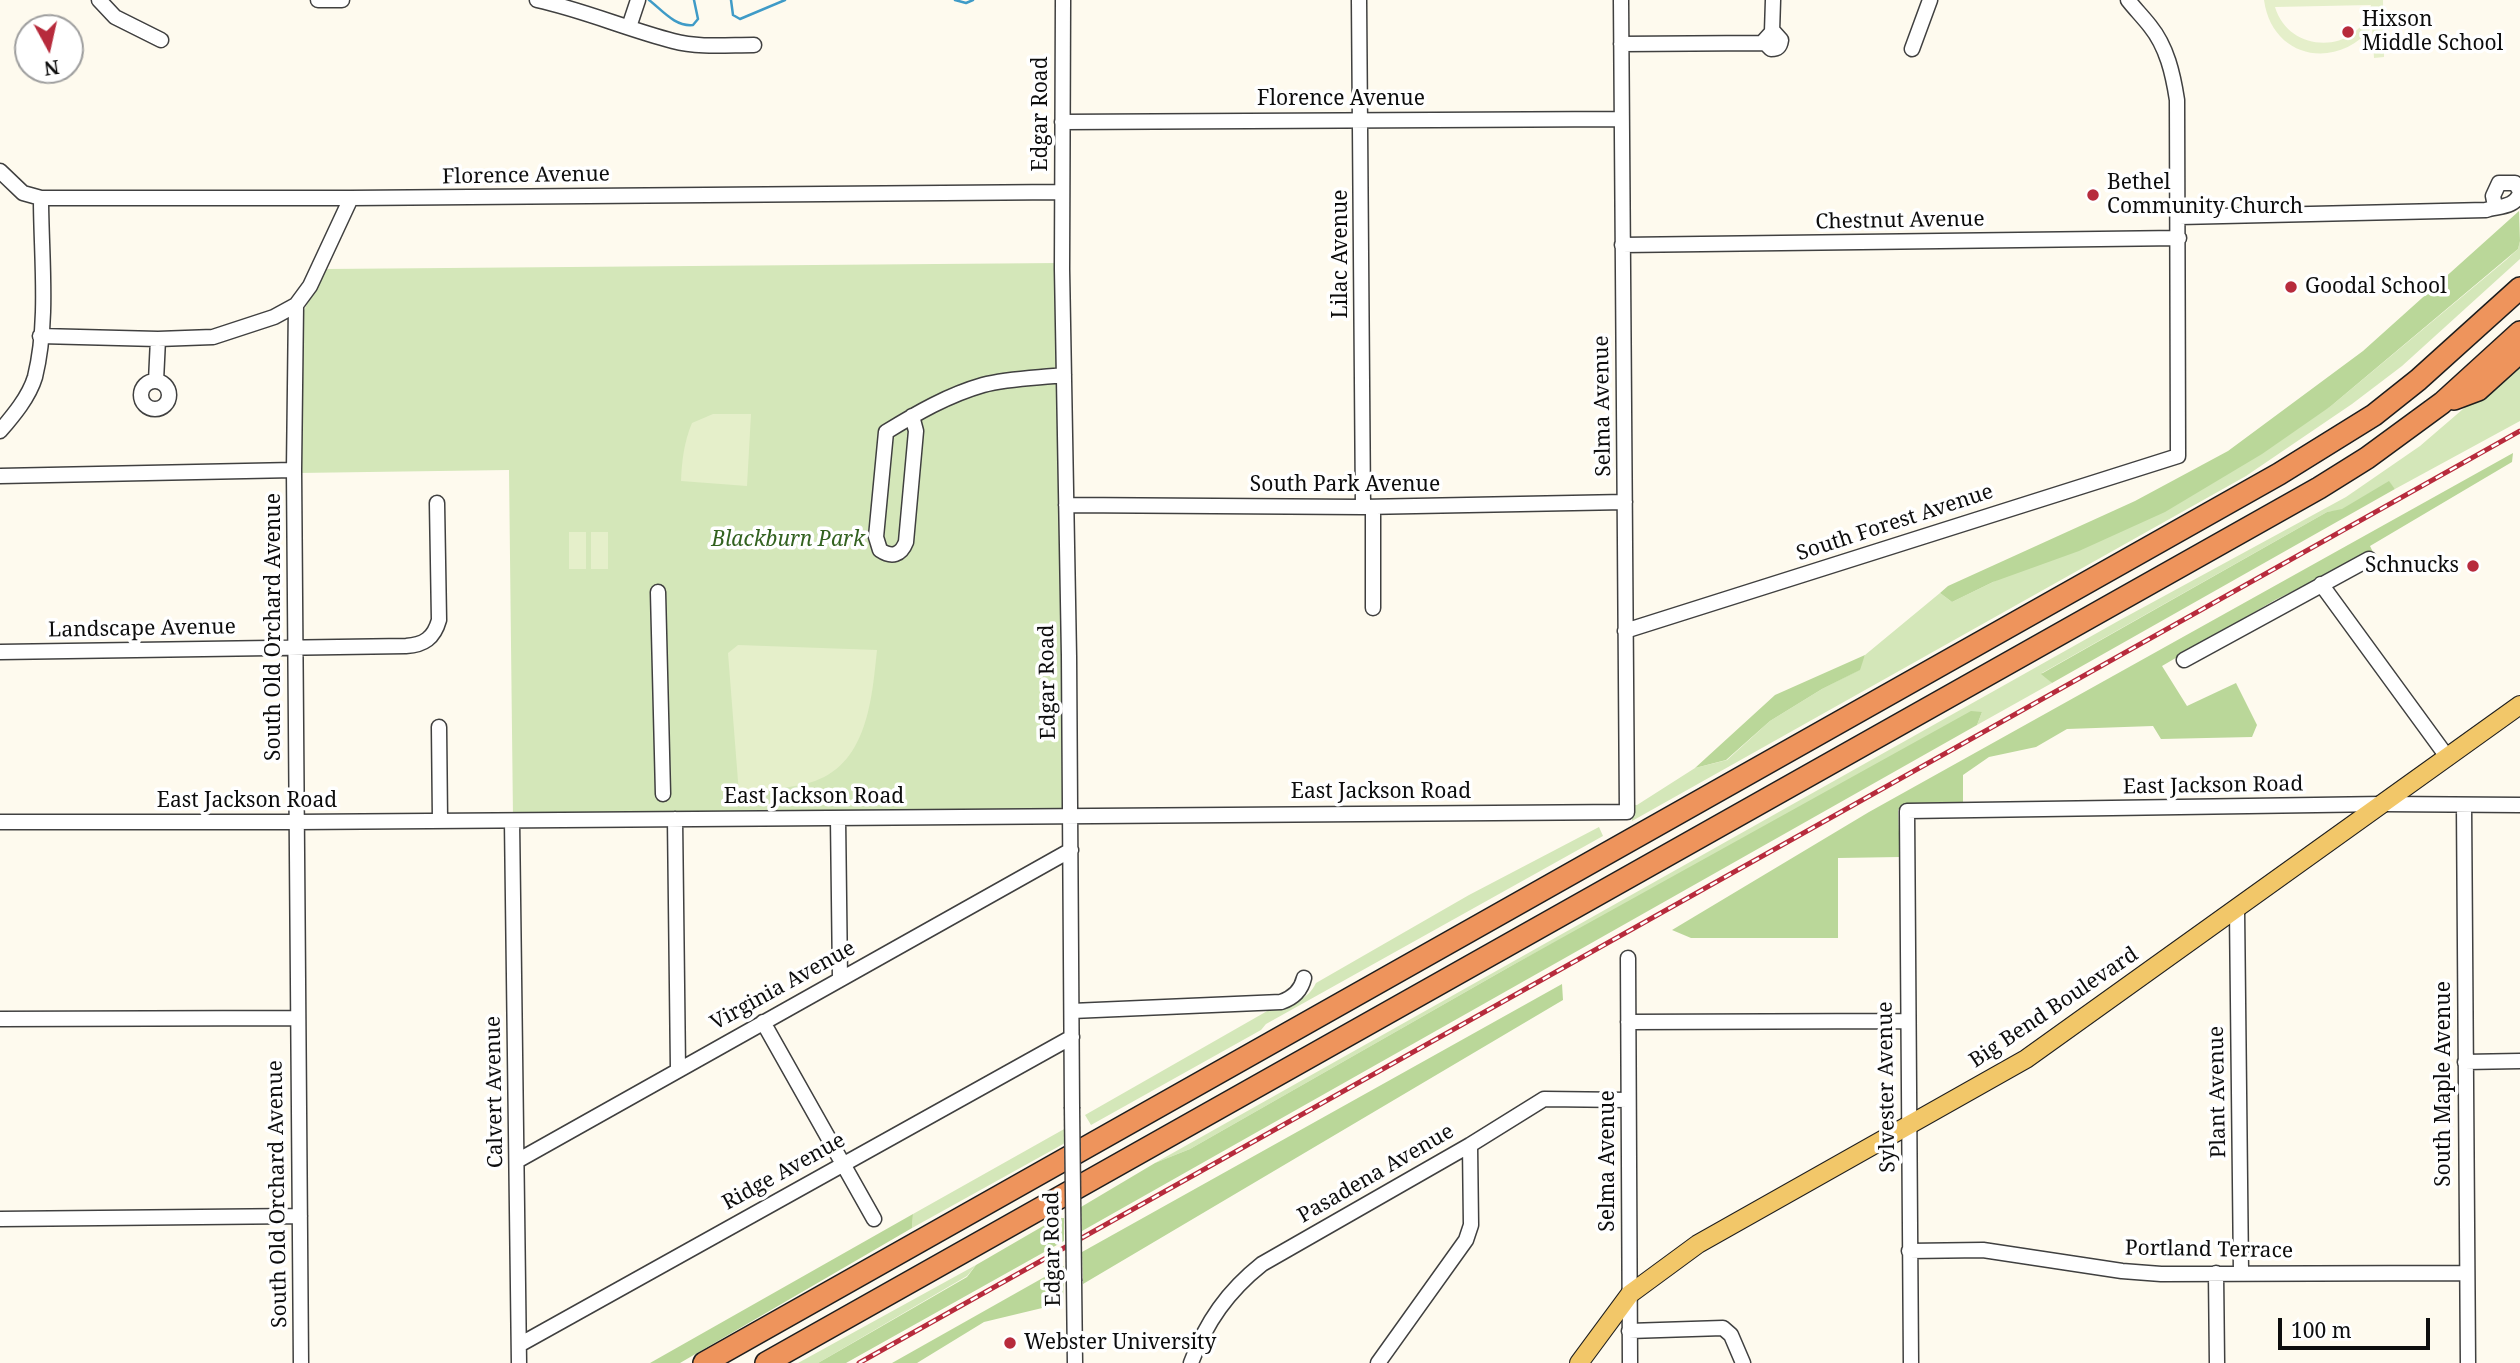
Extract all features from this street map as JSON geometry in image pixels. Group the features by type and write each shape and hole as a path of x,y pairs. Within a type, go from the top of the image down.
{"highway":[{"path":"2502,304 2520,278"},
{"path":"704,1363 2279,474 2374,415 2418,380 2520,288"},
{"path":"766,1363 2287,506 2367,458 2442,403 2520,332"},
{"path":"2442,403 2478,390 2520,352"}],"main road":[{"name":"Big Bend Boulevard","path":"1579,1363 1630,1294 1698,1244 2026,1059 2520,705"}],"street":[{"path":"100,0 115,17 162,40"},
{"path":"318,0 342,0"},
{"path":"537,0 674,41 700,45 754,45"},
{"name":"Edgar Road","path":"1063,0 1062,192 1075,1363"},
{"name":"Lilac Avenue","path":"1359,0 1368,507 1373,608"},
{"name":"Selma Avenue","path":"1621,0 1628,813"},
{"path":"1621,44 1768,36 1773,0"},
{"path":"1912,49 1930,0"},
{"path":"2127,1 2152,28 2174,80 2177,100 2179,239"},
{"path":"629,27 636,4"},
{"name":"Florence Avenue","path":"1062,122 1621,119"},
{"name":"Florence Avenue","path":"0,171 23,193 41,198 1062,192"},
{"path":"2179,216 2486,210 2516,202 2520,192 2515,183 2499,183 2493,196 2496,206"},
{"path":"0,431 24,399 34,378 42,310 41,198"},
{"path":"40,336 158,339 213,337 274,317 296,305 310,286 351,198"},
{"name":"Chestnut Avenue","path":"1622,245 2179,239"},
{"name":"South Forest Avenue","path":"1625,631 2178,456 2179,239"},
{"name":"South Old Orchard Avenue","path":"296,305 294,470 301,1363"},
{"path":"156,381 158,339"},
{"path":"912,416 916,430 906,542 903,550 891,555 880,550 876,537 886,432 912,416 950,397 986,384 1064,375"},
{"path":"0,476 294,470"},
{"name":"South Park Avenue","path":"1066,505 1368,507 1625,502"},
{"name":"Landscape Avenue","path":"0,652 413,646 431,637 439,620 438,503"},
{"path":"2184,660 2369,559"},
{"path":"2321,584 2448,758"},
{"path":"657,592 660,608 663,794"},
{"path":"439,726 440,820"},
{"name":"East Jackson Road","path":"1907,811 2384,804 2520,805"},
{"name":"South Maple Avenue","path":"2464,805 2468,1363"},
{"name":"Sylvester Avenue","path":"1907,811 1911,1363"},
{"name":"East Jackson Road","path":"0,822 1628,813"},
{"path":"838,818 839,978"},
{"path":"675,819 678,1069"},
{"name":"Calvert Avenue","path":"512,821 519,1363"},
{"name":"Virginia Avenue","path":"517,1161 1071,850"},
{"name":"Plant Avenue","path":"2237,910 2241,1272"},
{"name":"Selma Avenue","path":"1628,958 1630,1363"},
{"path":"1072,1011 1273,1003 1294,996 1301,988 1304,978"},
{"path":"0,1019 298,1018"},
{"path":"1628,1022 1907,1021"},
{"path":"763,1022 874,1219"},
{"name":"Ridge Avenue","path":"519,1345 1072,1037"},
{"path":"2465,1062 2520,1061"},
{"name":"Pasadena Avenue","path":"1191,1363 1209,1321 1241,1280 1262,1264 1544,1099 1628,1100"},
{"path":"1378,1363 1466,1240 1471,1225 1469,1145"},
{"path":"0,1219 300,1216"},
{"name":"Portland Terrace","path":"1909,1251 1983,1250 2122,1271 2161,1274 2467,1273"},
{"path":"2216,1273 2217,1363"},
{"path":"1629,1331 1723,1328 1731,1335 1743,1363"}],"green space":[{"path":"2264,0 2383,0 2384,57 2374,58 2372,27 2358,41 2341,50 2308,52 2292,46 2279,35 2270,20","holes":["2371,5 2364,21 2353,33 2339,40 2324,43 2309,41 2294,34 2283,23 2275,7"]},
{"path":"2519,211 2518,249 2331,406 2262,454 2165,512 2079,551 1993,582 1952,602 1940,593 1948,586 2135,501 2228,451 2363,351"},
{"path":"2520,241 2520,259 2402,366 2352,404 2246,476 1632,821 1633,805 1695,768 1727,760 1770,721 1859,670 1865,655 1940,593 1952,602 2331,406 2506,260 2518,249"},
{"name":"Blackburn Park","path":"1059,263 1068,812 513,818 509,470 298,473 300,318 325,269"},
{"path":"2520,360 2520,421 2395,489 2389,482 2342,510 2327,512 2042,673 2052,683 1977,725 1982,712 1511,966 1190,1149 1155,1163 2120,620 2346,497 2420,446"},
{"path":"713,414 751,414 747,486 681,481 684,451 692,423"},
{"path":"2513,453 2512,462 2370,546 2373,552 2275,600 2162,666 2187,706 2236,683 2257,725 2252,737 2161,739 2153,726 2067,729 2036,747 1989,757 1963,775 1963,805 1901,807 1898,810 1900,857 1838,858 1838,938 1691,938 1672,930 1869,812"},
{"path":"2389,481 2395,489 2052,683 2041,674 2327,512 2342,509"},
{"path":"569,532 586,532 586,569 569,569"},
{"path":"591,532 608,532 608,569 591,569"},
{"path":"738,645 877,650 873,688 864,726 857,744 833,772 807,783 739,794 728,653"},
{"path":"1865,655 1860,670 1822,689 1770,721 1726,760 1695,768 1775,695"},
{"path":"1971,711 1982,712 1977,725 1082,1231 1081,1207 1155,1163 1190,1149 1511,966"},
{"path":"1599,827 1603,836 1266,1024 1261,1030 1091,1125 1085,1115 1276,1006 1304,997 1316,983 1469,895"},
{"path":"1562,984 1563,1000 1083,1284 1082,1252"},
{"path":"1066,1128 1065,1143 912,1228 913,1214"},
{"path":"913,1214 912,1228 680,1363 650,1363"},
{"path":"1057,1218 1064,1218 1064,1241 846,1363 818,1363 967,1277 976,1265"},
{"path":"976,1265 967,1276 818,1363 798,1363"},
{"path":"1064,1266 1063,1303 984,1322 917,1363 892,1363"}],"waterway":[{"path":"649,0 675,21 686,25 693,25 698,19 694,0"},
{"path":"731,0 733,15 740,19 785,0"},
{"path":"955,0 966,3 973,0"}],"railway":[{"path":"859,1363 2520,431"}],"place":[{"name":"Hixson Middle School","path":"2348,32"},
{"name":"Bethel Community Church","path":"2093,195"},
{"name":"Goodal School","path":"2291,287"},
{"name":"Schnucks","path":"2473,566"},
{"name":"Webster University","path":"1010,1343"}]}
